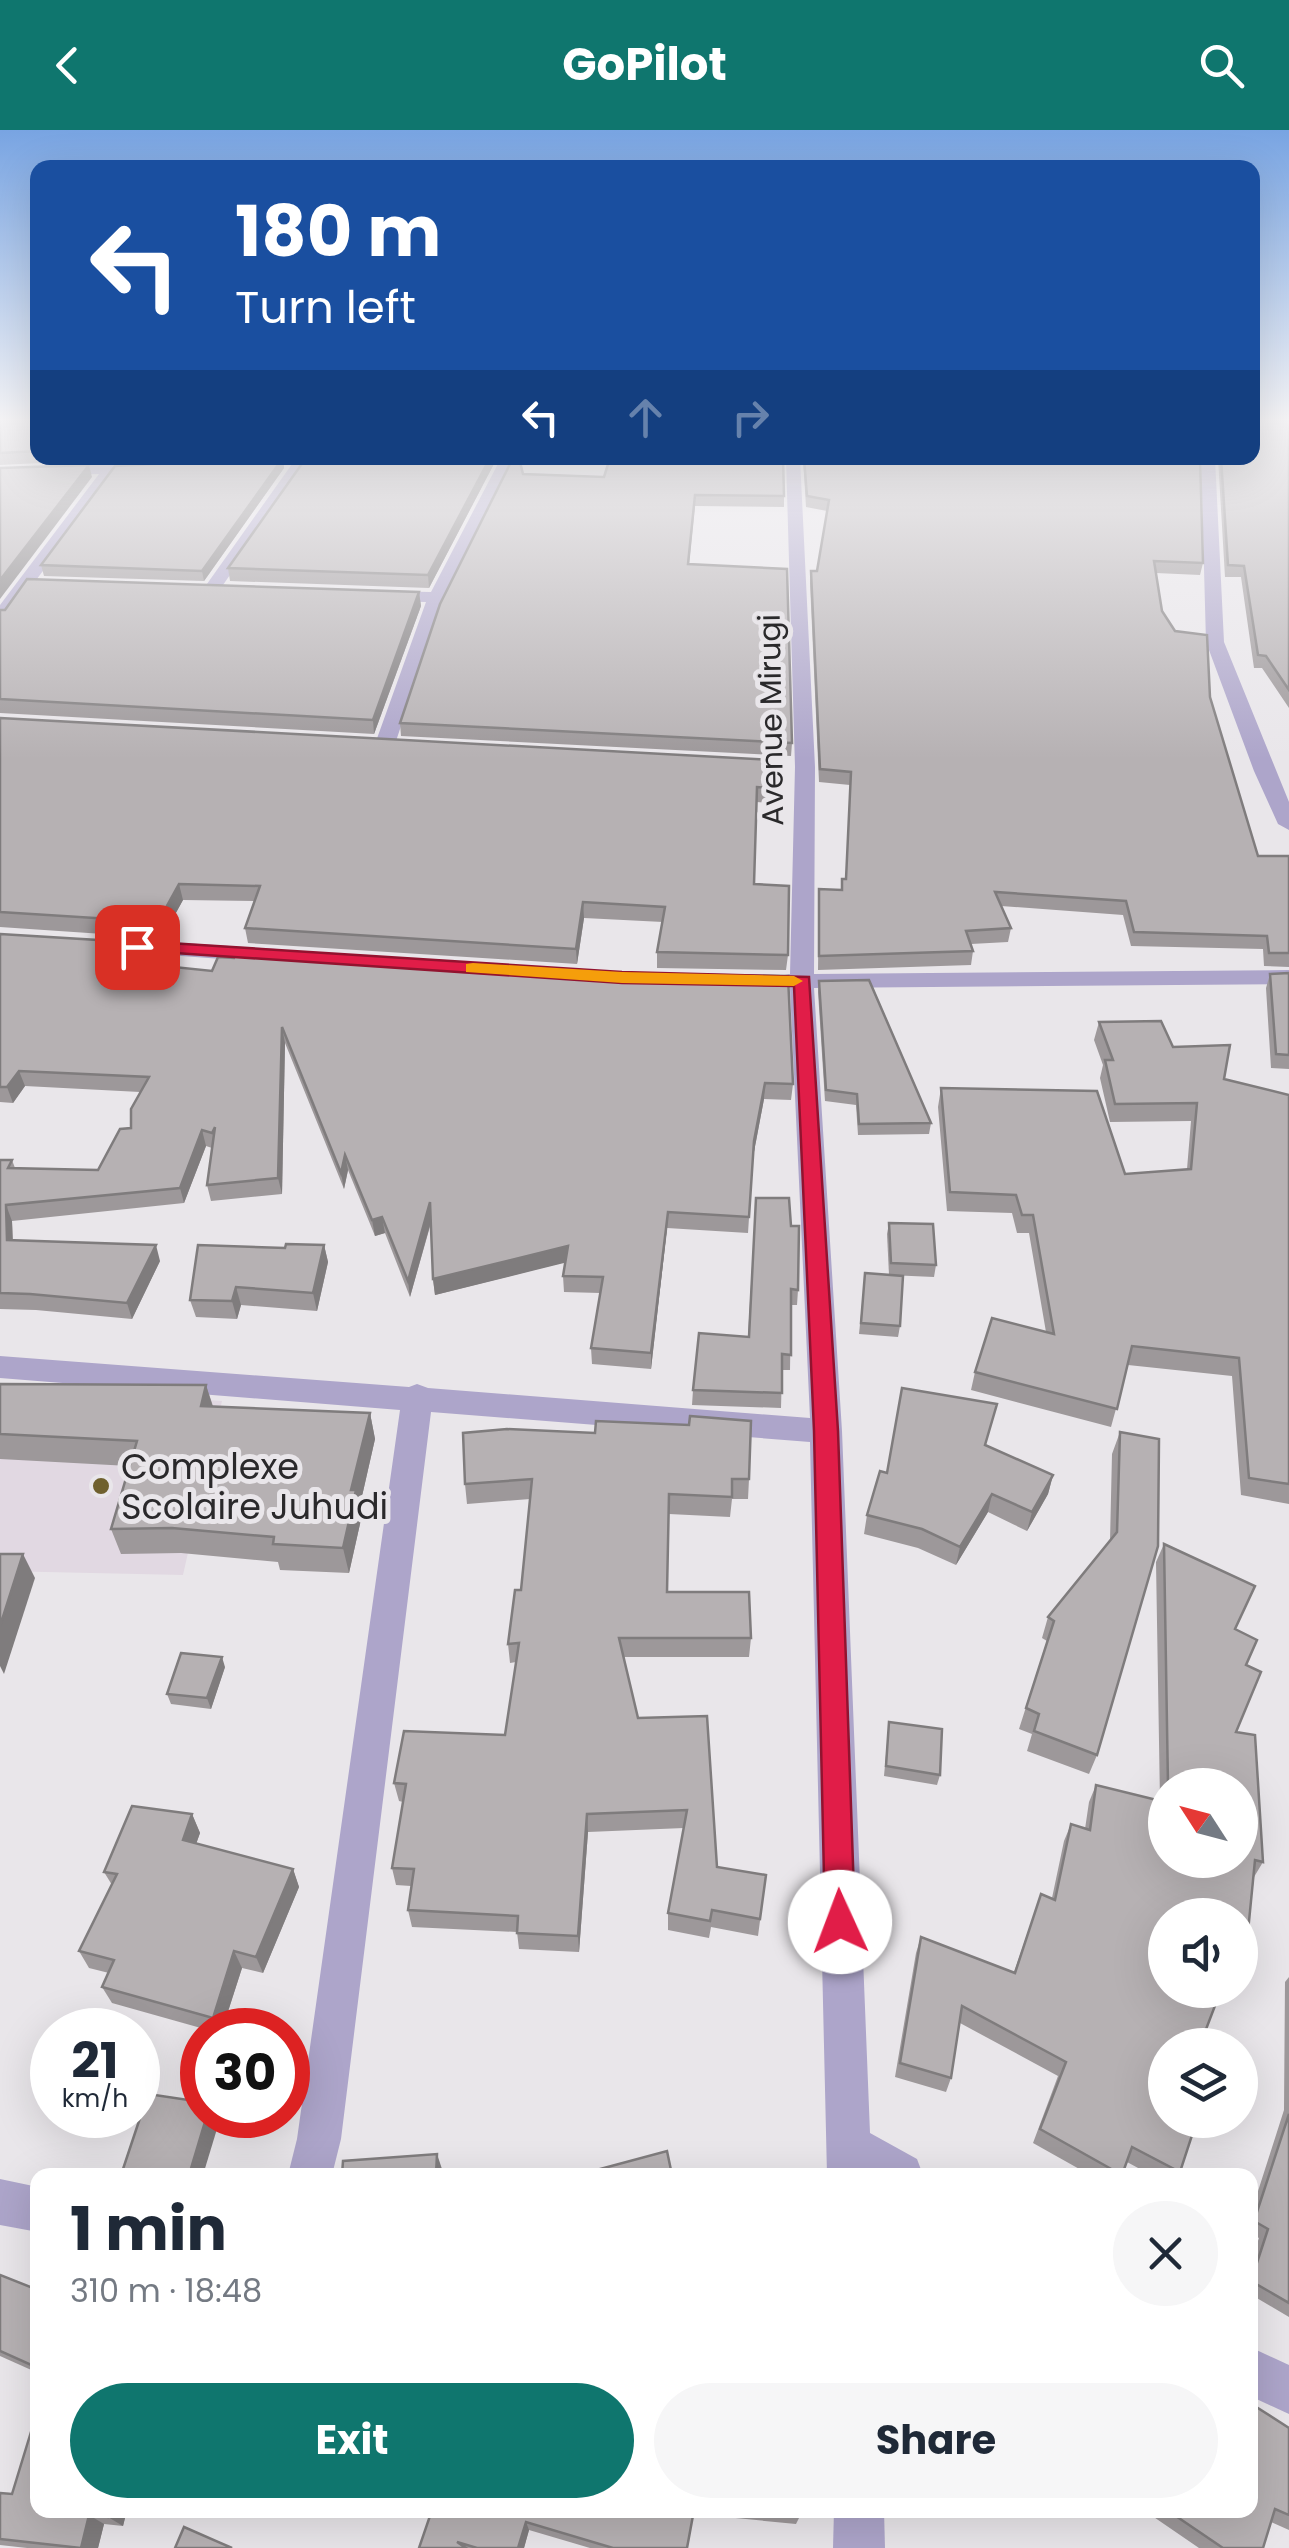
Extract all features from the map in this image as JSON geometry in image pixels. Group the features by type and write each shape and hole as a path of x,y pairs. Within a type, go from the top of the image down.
{"street":[{"path":"0,617 35,585 67,533"},
{"path":"210,591 251,533"},
{"path":"385,744 437,597 472,533"},
{"name":"Avenue Mirugi","path":"793,533 802,981 826,1431 848,2160"},
{"path":"1211,533 1215,642 1264,771 1289,824"},
{"path":"361,595 437,597"},
{"path":"91,944 304,957"},
{"path":"762,980 1289,976"},
{"path":"0,1367 417,1396 826,1431"},
{"path":"312,2168 319,2139 417,1396"},
{"path":"848,2160 876,2168"},
{"path":"0,2202 30,2208"},
{"path":"1258,2376 1289,2390"},
{"path":"858,2518 859,2548"}],"shaded area":[{"name":"Complexe Scolaire Juhudi","path":"0,1385 222,1401 183,1575 0,1571"}],"building":[{"path":"0,533 36,533 0,580"},
{"path":"65,533 229,533 202,571 41,565"},
{"path":"253,533 450,533 428,575 228,568"},
{"path":"476,533 691,533 688,564 787,569 792,743 400,723 440,604"},
{"path":"823,533 1202,533 1203,563 1154,561 1162,611 1175,631 1207,635 1210,697 1258,856 1289,856 1289,953 1269,953 1267,936 1134,932 1126,901 995,892 1011,928 966,931 973,951 819,956 819,889 842,890 842,879 846,879 851,772 820,769 811,571 817,571"},
{"path":"1226,533 1289,533 1289,690 1266,656 1258,655 1244,566 1228,565"},
{"path":"27,579 419,592 373,720 0,699 0,610 5,610"},
{"path":"0,718 775,760 775,788 757,787 754,884 789,886 788,955 657,952 665,907 583,902 576,949 245,928 260,886 179,884 158,922 0,912"},
{"path":"0,934 146,943 135,963 212,971 218,957 234,958 237,949 653,977 788,976 793,1084 765,1083 754,1141 749,1217 668,1212 651,1353 591,1348 603,1277 563,1276 568,1246 433,1279 430,1202 408,1281 382,1217 372,1220 345,1155 341,1173 282,1027 278,1178 207,1185 215,1127 212,1133 202,1130 180,1188 6,1205 7,1240 156,1245 127,1303 0,1293 0,1160 12,1160 8,1168 98,1170 120,1129 131,1128 131,1109 149,1077 19,1071 7,1087 0,1087"},
{"path":"1289,973 1289,1055 1276,1054 1270,974"},
{"path":"869,980 931,1123 859,1124 857,1094 826,1090 819,981"},
{"path":"1161,1021 1173,1047 1230,1045 1224,1079 1289,1095 1289,1484 1249,1478 1239,1358 1132,1346 1117,1409 975,1372 992,1318 1054,1334 1033,1215 1022,1215 1016,1195 950,1192 941,1088 1097,1091 1125,1174 1191,1169 1197,1103 1115,1104 1105,1060 1113,1060 1099,1022"},
{"path":"756,1198 789,1198 791,1226 799,1226 798,1290 791,1289 791,1355 782,1354 782,1393 693,1390 699,1333 749,1337"},
{"path":"889,1223 933,1224 936,1265 891,1263"},
{"path":"286,1244 324,1245 313,1293 236,1287 232,1301 190,1300 198,1245 285,1248"},
{"path":"865,1273 903,1276 900,1326 861,1323"},
{"path":"0,1384 206,1385 201,1406 370,1413 351,1490 356,1490 343,1548 273,1544 274,1537 172,1528 111,1529 137,1441 0,1434"},
{"path":"902,1388 997,1404 985,1445 1053,1475 1032,1512 992,1494 960,1547 922,1529 867,1515 880,1471 887,1473"},
{"path":"690,1416 751,1421 749,1479 732,1479 732,1497 669,1494 667,1592 749,1592 751,1638 619,1638 638,1718 707,1716 717,1867 766,1875 760,1919 712,1910 710,1921 668,1913 687,1810 587,1814 578,1936 517,1933 518,1916 408,1910 414,1869 392,1868 406,1784 394,1783 404,1731 505,1735 519,1643 508,1644 515,1590 521,1590 532,1479 465,1484 463,1433 507,1429 595,1433 596,1421 689,1425"},
{"path":"1120,1432 1159,1439 1158,1546 1097,1755 1034,1731 1039,1714 1026,1708 1054,1621 1048,1617 1117,1532"},
{"path":"1164,1544 1255,1586 1235,1629 1257,1640 1246,1665 1261,1672 1236,1732 1255,1735 1257,1768 1168,1768"},
{"path":"0,1554 23,1554 0,1626"},
{"path":"181,1653 222,1657 207,1698 167,1694"},
{"path":"889,1722 942,1729 940,1775 886,1766"},
{"path":"1258,1783 1263,1862 1258,1861"},
{"path":"1096,1785 1148,1798 1148,1878 1253,1878 1251,1898 1148,1898 1148,2008 1214,2008 1206,2028 1148,2028 1148,2138 1191,2138 1181,2168 1172,2168 1132,2147 1124,2168 1110,2168 1040,2129 1066,2062 962,2006 951,2078 900,2063 921,1937 1015,1973 1041,1894 1055,1900 1071,1824 1090,1830"},
{"path":"132,1806 192,1814 183,1840 293,1869 256,1957 234,1951 216,2008 180,2009 102,1987 114,1960 79,1951 117,1874 104,1872"},
{"path":"160,2096 180,2099 180,2138 200,2138 191,2168 123,2168 133,2138 160,2138"},
{"path":"1289,2114 1289,2303 1258,2285 1258,2260 1268,2229 1258,2223 1258,2209"},
{"path":"667,2151 671,2168 604,2168"},
{"path":"437,2154 436,2168 342,2168 343,2161"},
{"path":"0,2275 30,2287 30,2364 0,2351"},
{"path":"1258,2408 1289,2428 1289,2515 1275,2509 1263,2548 1223,2548 1179,2518 1258,2518"},
{"path":"30,2435 30,2518 88,2518 81,2548 0,2539 0,2493 12,2494"},
{"path":"429,2518 693,2518 687,2548 613,2548 526,2522 518,2548 477,2548 457,2542 466,2548 419,2548"},
{"path":"184,2527 232,2548 175,2548"}],"slow traffic":[{"path":"473,968 622,978 794,981"}],"place":[{"name":"Complexe Scolaire Juhudi","path":"101,1486"}],"route":[{"path":"137,947 622,978 802,981 826,1431 840,1922"}]}
